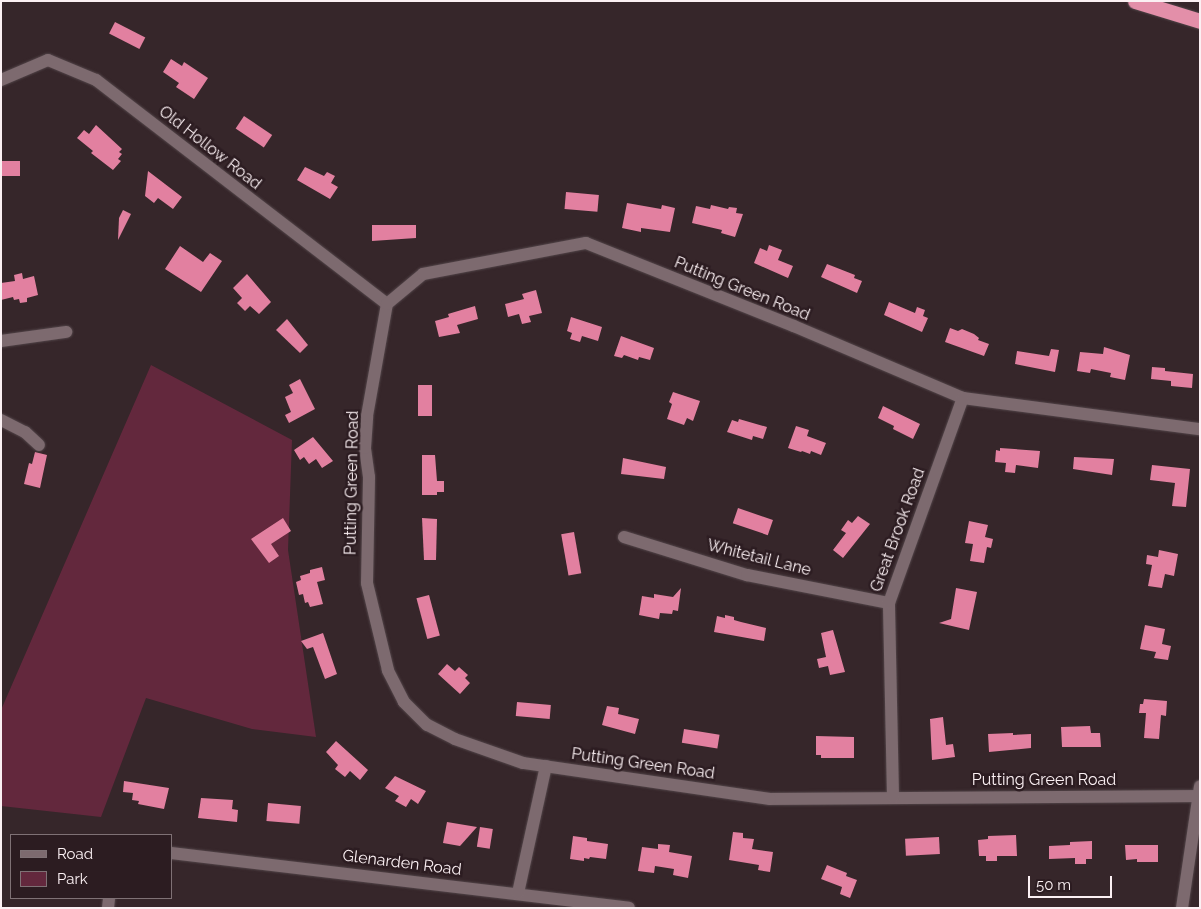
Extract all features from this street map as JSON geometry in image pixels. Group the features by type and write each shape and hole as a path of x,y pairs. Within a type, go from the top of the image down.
{"highway":[{"path":"1135,1 1200,21"}],"street":[{"name":"Old Hollow Road","path":"1,80 48,60 96,80 386,304"},
{"name":"Putting Green Road","path":"1199,791 770,799 523,763 484,750 427,725 404,702 388,670 367,583 369,477 365,448 367,416 386,304 423,274 586,244 794,326 963,398 1200,429"},
{"path":"1,341 66,332"},
{"name":"Great Brook Road","path":"893,797 889,603 963,398"},
{"path":"1,420 25,432 39,446"},
{"name":"Whitetail Lane","path":"624,536 747,575 889,603"},
{"path":"518,893 546,766"},
{"path":"1182,908 1199,791"},
{"name":"Glenarden Road","path":"172,853 518,893 629,908"}],"green space":[{"path":"151,365 292,440 288,550 316,737 252,729 146,698 101,817 1,806 1,710"}],"building":[{"path":"115,22 145,37 139,49 109,34"},
{"path":"171,59 182,66 184,62 208,78 194,99 176,87 179,83 163,72"},
{"path":"244,116 272,135 264,147 236,128"},
{"path":"96,125 122,149 119,152 122,154 118,159 121,161 113,170 91,153 93,151 77,138 84,130 89,134"},
{"path":"1,161 20,161 20,176 1,176"},
{"path":"305,167 324,176 327,172 335,176 331,183 338,187 330,199 297,180"},
{"path":"148,171 182,197 173,209 158,198 154,203 145,196"},
{"path":"566,192 599,195 597,212 565,209"},
{"path":"627,203 661,209 662,205 675,208 670,232 641,228 641,232 622,228"},
{"path":"711,205 728,209 729,207 737,208 736,213 743,214 735,237 721,233 722,230 692,223 696,206 710,209"},
{"path":"123,210 131,214 118,240 119,218"},
{"path":"372,225 416,225 416,238 372,241"},
{"path":"769,245 782,250 778,260 793,266 788,278 754,263 760,248 767,251"},
{"path":"180,246 203,262 210,253 222,261 201,292 165,269"},
{"path":"827,264 855,275 854,278 862,281 857,293 821,277"},
{"path":"22,273 23,279 34,276 38,295 27,298 27,302 20,303 19,299 14,300 13,297 1,300 1,283 15,281 14,275"},
{"path":"247,274 271,302 259,314 250,306 245,311 237,303 242,298 233,288"},
{"path":"536,290 542,313 529,316 531,322 522,324 519,314 508,317 505,304 524,299 522,294"},
{"path":"889,302 915,313 917,307 925,310 923,316 928,318 922,332 884,315"},
{"path":"475,306 478,319 457,325 460,333 439,337 435,321 449,317 448,314"},
{"path":"571,317 602,327 598,341 582,336 580,342 570,339 572,333 567,331"},
{"path":"287,319 308,345 300,353 276,330"},
{"path":"950,328 958,331 962,329 974,334 979,338 978,340 989,344 984,356 945,342"},
{"path":"621,336 654,348 650,360 639,357 638,360 624,355 622,358 614,356"},
{"path":"1104,347 1130,355 1125,380 1110,377 1111,373 1091,369 1090,373 1077,371 1080,352 1103,354"},
{"path":"1051,349 1059,350 1055,372 1015,364 1017,351 1049,356"},
{"path":"1152,367 1165,368 1165,371 1193,374 1192,388 1171,386 1171,381 1151,379"},
{"path":"300,379 315,409 289,423 285,415 291,412 285,397 293,393 289,385"},
{"path":"418,385 432,385 432,416 418,416"},
{"path":"673,392 700,401 693,421 687,418 684,425 667,419 672,404 669,402"},
{"path":"883,406 920,424 913,439 893,429 894,426 878,418"},
{"path":"739,419 767,427 763,439 753,436 752,440 727,432 732,420 738,422"},
{"path":"796,426 809,430 807,436 826,443 821,455 811,451 810,454 788,448"},
{"path":"313,437 333,461 322,468 316,459 309,464 304,457 300,460 294,450"},
{"path":"1000,448 1040,451 1038,468 1016,465 1015,473 1005,472 1006,463 995,462 996,450 1000,451"},
{"path":"35,452 47,455 40,488 24,484 29,463 32,464"},
{"path":"422,455 435,455 437,481 444,481 444,492 437,492 437,495 422,495"},
{"path":"1074,457 1114,459 1112,475 1073,469"},
{"path":"623,458 666,467 664,479 621,474"},
{"path":"1152,465 1190,469 1186,507 1172,506 1175,483 1150,480"},
{"path":"738,508 773,520 768,535 733,523"},
{"path":"858,516 870,524 843,558 833,550 846,533 841,530 848,520 852,523"},
{"path":"283,518 291,531 271,544 279,556 269,563 251,539"},
{"path":"422,518 437,519 436,560 424,560"},
{"path":"969,521 988,525 985,537 993,539 991,548 987,547 984,563 970,561 973,544 965,543"},
{"path":"574,532 581,573 568,576 561,534"},
{"path":"1159,550 1178,554 1174,576 1165,574 1162,588 1148,586 1152,565 1146,564 1147,555 1158,557"},
{"path":"322,567 325,580 317,582 323,604 310,607 308,602 305,603 303,594 299,595 296,582 301,580 300,576 310,573 310,570"},
{"path":"681,588 678,611 673,610 672,614 660,613 659,619 639,615 642,596 654,598 654,594 673,597"},
{"path":"956,588 977,592 969,630 939,623 951,619"},
{"path":"429,595 440,636 427,639 416,598"},
{"path":"725,615 734,617 734,620 766,628 764,641 714,632 717,616 725,618"},
{"path":"1145,625 1165,629 1162,644 1171,646 1168,660 1154,658 1156,652 1140,649"},
{"path":"833,630 845,672 830,675 828,666 819,668 817,659 826,657 821,633"},
{"path":"323,633 337,674 325,679 313,647 307,649 301,641"},
{"path":"447,664 455,671 459,667 468,675 465,678 470,683 460,694 438,674"},
{"path":"1144,699 1167,701 1166,716 1161,715 1159,739 1144,738 1146,713 1139,713 1140,704 1143,704"},
{"path":"517,702 551,705 550,719 516,716"},
{"path":"607,706 619,708 618,714 639,719 635,734 602,725"},
{"path":"943,717 946,745 953,744 955,757 932,760 930,719"},
{"path":"1090,726 1091,733 1100,733 1101,747 1062,747 1061,727"},
{"path":"684,729 720,735 717,748 682,743"},
{"path":"1013,733 1013,735 1031,734 1031,748 989,752 988,734"},
{"path":"816,736 854,737 854,758 821,758 821,755 816,755"},
{"path":"336,741 368,770 360,780 350,771 345,777 335,769 338,765 326,752"},
{"path":"395,776 426,791 418,804 411,799 406,807 395,801 399,796 385,788"},
{"path":"124,781 169,788 164,809 138,804 139,801 132,800 133,793 123,792"},
{"path":"201,798 233,800 232,809 238,810 237,822 198,818"},
{"path":"268,803 301,806 299,824 266,821"},
{"path":"447,822 477,827 460,846 443,843"},
{"path":"480,827 493,829 490,849 477,847"},
{"path":"733,832 743,833 743,838 754,839 752,849 773,852 770,872 758,870 759,865 729,860"},
{"path":"1016,835 1017,856 997,856 997,861 986,861 986,856 979,856 978,840 988,839 988,836"},
{"path":"573,836 587,838 587,841 608,844 606,859 590,857 589,859 584,858 584,861 570,859"},
{"path":"939,837 940,854 906,856 905,839"},
{"path":"1092,841 1092,859 1086,859 1086,864 1075,864 1075,858 1049,859 1049,846 1070,845 1070,842"},
{"path":"658,844 670,845 669,852 692,856 688,878 673,875 674,869 655,866 654,873 638,871 642,847 658,849"},
{"path":"1125,845 1158,845 1158,862 1137,862 1137,859 1126,860"},
{"path":"827,865 847,873 846,876 857,880 850,898 840,894 842,887 821,879"}]}
